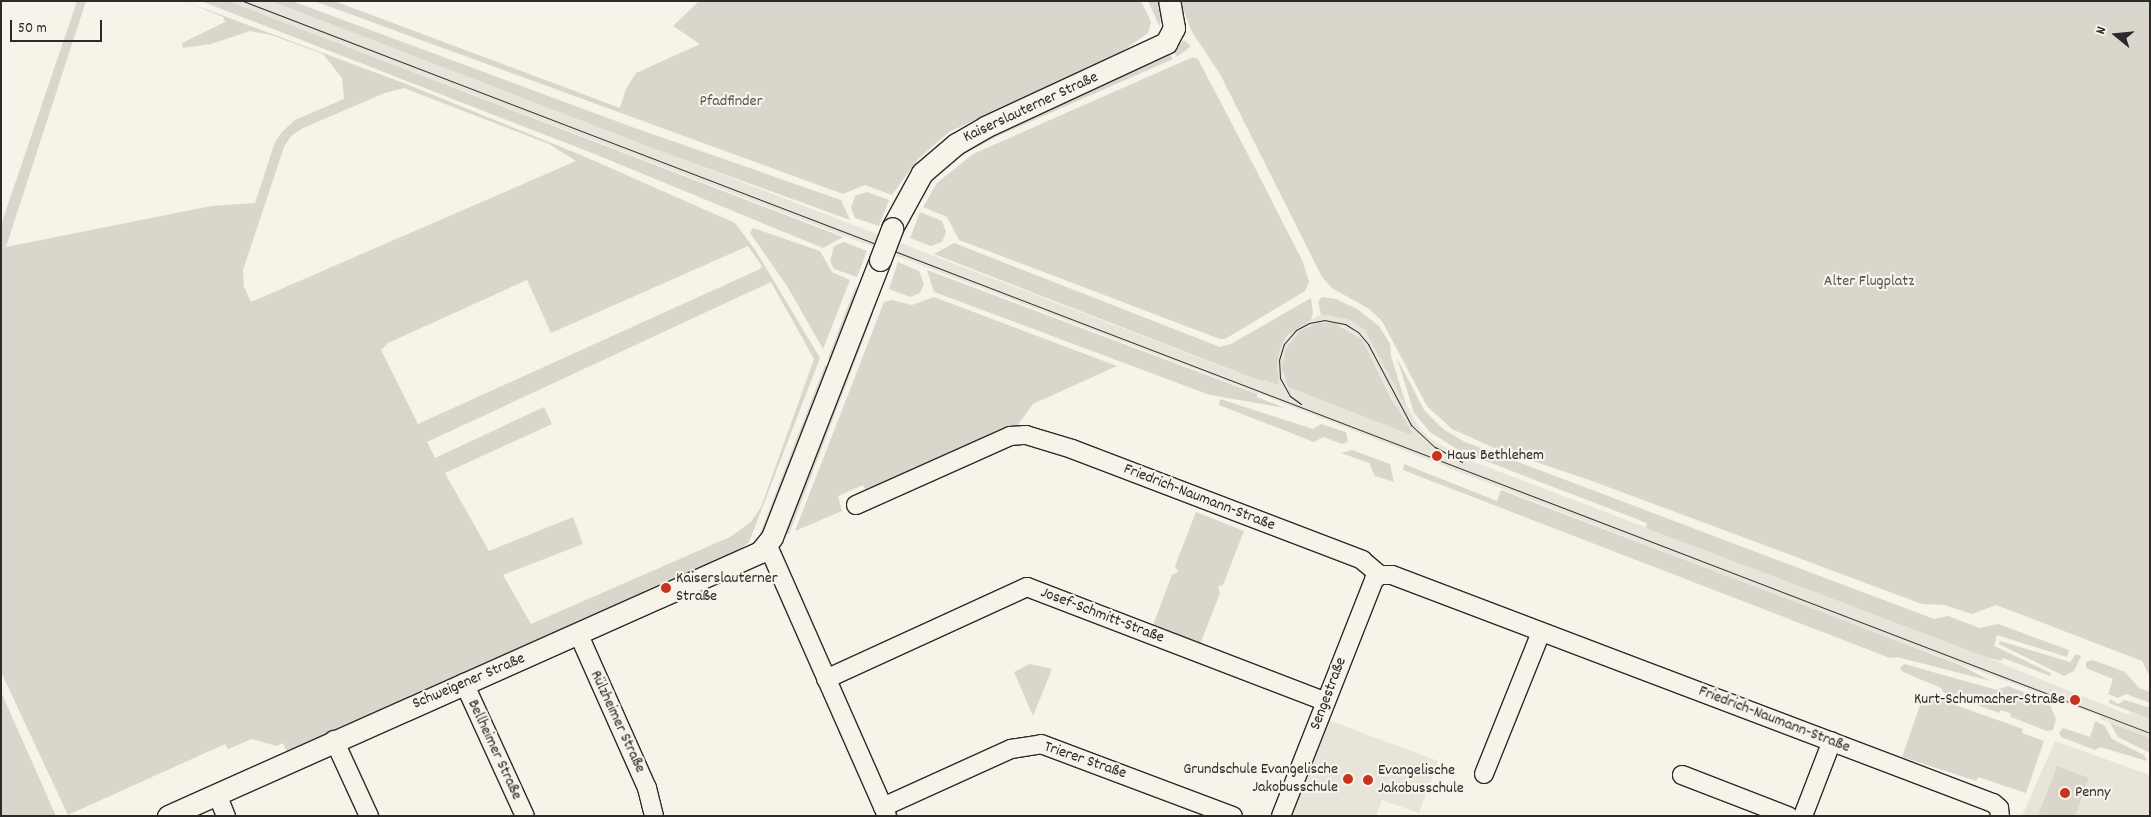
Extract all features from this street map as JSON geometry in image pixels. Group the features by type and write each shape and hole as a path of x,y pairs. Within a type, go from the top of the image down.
{"main road":[{"name":"Kaiserslauterner Straße","path":"768,546 892,228 905,199 922,173 956,144 985,126 1154,50 1169,40 1174,28 1169,1"},
{"name":"Schweigener Straße","path":"168,816 334,740 752,557 768,546"}],"street":[{"name":"Friedrich-Naumann-Straße","path":"856,505 1010,436 1026,435 1080,452 1362,560 1380,575 1388,574 1993,803 1999,808 2000,816"},
{"path":"768,546 885,812"},
{"name":"Sengestraße","path":"1281,816 1374,580 1380,575"},
{"name":"Josef-Schmitt-Straße","path":"826,679 1027,587 1326,702"},
{"path":"1484,774 1541,632"},
{"name":"Rülzheimer Straße","path":"578,634 654,813"},
{"name":"Bellheimer Straße","path":"464,683 525,816"},
{"path":"334,740 369,816"},
{"path":"1803,816 1832,741"},
{"name":"Trierer Straße","path":"885,812 1011,749 1041,744 1233,816"},
{"path":"1682,775 1788,816"},
{"path":"218,794 226,816"}],"shaded area":[{"path":"228,1 271,1 1262,382 1264,380 1279,385 1277,365 1280,348 1294,329 1321,314 1350,320 1365,330 1372,339 1418,426 1428,437 1461,457 1986,657 2129,715 2130,712 2150,719 2150,738 2100,719 2100,716 1785,599 1275,400","holes":["1317,323 1342,326 1362,339 1411,435 1288,387 1283,375 1286,348 1300,331"]},
{"name":"Evangelische Jakobusschule","path":"1328,720 1438,761 1419,813 1382,800 1376,816 1292,816"},
{"path":"2055,741 2150,775 2150,816 2022,816"}],"green space":[{"path":"77,1 86,1 6,247 211,206 255,203 275,142 282,132 295,120 344,99 342,78 323,54 271,35 250,31 211,44 183,48 182,43 225,22 223,17 184,1 406,84 581,155 735,223 756,251 820,358 749,542 739,550 644,591 645,595 287,752 283,743 276,746 252,739 228,749 225,744 68,815 1,672 1,225","holes":["404,88 549,144 576,161 251,302 244,287 243,270 284,147 291,136 303,128 385,93","748,246 762,266 760,269 418,424 381,350 388,343 527,280 551,333","771,282 814,359 761,507 751,522 730,537 531,624 503,575 583,544 573,517 489,551 445,473 552,424 544,407 435,458 427,442"]},
{"path":"201,1 228,1 843,237 823,248 597,155"},
{"path":"271,1 292,1 632,127 841,200 850,220 671,155"},
{"name":"Pfadfinder","path":"314,1 334,1 620,108 626,89 636,73 700,44 673,26 699,1 1141,1 1151,22 1148,33 1118,54 949,132 918,159 892,195 865,185 843,194"},
{"path":"1148,1 1162,1 1160,27 1158,23"},
{"name":"Alter Flugplatz","path":"1180,1 2150,1 2150,677 2142,661 1996,605 1972,614 1944,605 1922,604 1592,481 1492,447 1452,429 1427,406 1382,321 1369,309 1332,288 1322,277 1220,74 1192,32"},
{"path":"1184,40 1191,46 1177,57 1173,50"},
{"path":"1169,53 1173,59 998,136 948,163 979,139"},
{"path":"1193,57 1198,59 1255,168 1303,262 1309,282 1305,291 1225,339 1220,339 959,240 947,217 923,207 937,183 973,154"},
{"path":"867,192 889,200 879,226 855,218 851,208 855,196"},
{"path":"920,212 942,221 946,232 942,242 931,246 910,238"},
{"path":"753,228 820,251 832,272 850,280 823,349 787,286 750,233"},
{"path":"844,242 867,251 857,277 834,269 830,261 834,246"},
{"path":"954,243 1220,347 1231,344 1311,298 1313,313 1311,320 1288,335 1280,348 1277,365 1279,385 1264,380 1263,382 934,254"},
{"path":"898,262 919,271 924,284 920,293 910,297 889,289"},
{"path":"927,270 1257,394 1257,397 1285,408 1210,395 934,292"},
{"path":"858,287 832,363 828,358 855,288"},
{"path":"934,297 1117,366 1033,404 1017,426 867,492 863,485 838,496 842,511 795,531 884,302 891,300 912,305"},
{"path":"1322,297 1336,299 1357,309 1379,326 1390,344 1391,356 1407,408 1365,330 1350,320 1321,314 1318,302"},
{"path":"871,314 873,314 789,534 781,536 854,346"},
{"path":"1317,323 1334,323 1362,339 1391,398 1412,432 1411,435 1288,387 1282,368 1286,348 1300,331"},
{"path":"1397,358 1424,410 1443,429 1465,442 1934,619 1948,616 1980,628 1998,624 2069,650 2067,657 1997,635 1994,646 2051,673 2050,676 2003,658 2001,661 1986,657 1646,528 1647,523 1460,451 1430,432 1414,413"},
{"path":"825,365 829,370 766,536 760,534"},
{"path":"1220,399 1313,429 1321,424 1346,432 1348,442 1342,444 1323,437 1314,442 1219,405"},
{"path":"1352,450 1390,464 1394,482 1375,476 1369,463 1341,453"},
{"path":"1404,464 1497,501 1501,490 1960,665 1991,681 1897,657 1890,658 1403,470"},
{"path":"1196,512 1244,531 1223,585 1218,587 1220,593 1199,647 1152,628 1172,575 1178,572 1175,566"},
{"path":"2000,641 2070,662 2076,654 2081,656 2074,671 2064,676 1999,644"},
{"path":"2093,660 2125,672 2139,688 2150,692 2150,703 2126,694 2118,698 2108,694 2113,679 2086,668 2086,662"},
{"path":"1030,664 1052,669 1033,716 1014,672"},
{"path":"1904,664 1997,690 2008,686 2049,702 2056,719 2053,730 2047,731 2011,717 2010,713 2001,710 1999,713 1944,693 1941,688 1903,672 1900,668"},
{"path":"1,692 56,816 1,816"},
{"path":"1924,694 2023,729 2022,733 2044,741 2026,793 1978,777 1976,781 1902,757"},
{"path":"2110,699 2118,704 2125,700 2150,708 2150,719 2109,703"},
{"path":"2095,721 2105,726 2112,739 2144,755 2147,761 2100,747 2095,750 2061,737 2059,733 2063,728 2090,737"},
{"path":"2110,723 2150,738 2150,753 2118,737"},
{"name":"Penny","path":"2057,766 2089,778 2075,816 2038,816"}],"tram line":[{"path":"243,1 2150,733"},
{"path":"1301,404 1290,396 1280,378 1279,360 1284,344 1296,330 1309,323 1324,320 1345,324 1358,332 1368,344 1411,425 1435,447 1462,462"}],"place":[{"name":"Haus Bethlehem","path":"1437,456"},
{"name":"Kaiserslauterner Straße","path":"666,588"},
{"name":"Kurt-Schumacher-Straße","path":"2075,700"},
{"name":"Grundschule Evangelische Jakobusschule","path":"1348,779"},
{"name":"Evangelische Jakobusschule","path":"1368,780"},
{"name":"Penny","path":"2065,793"}]}
